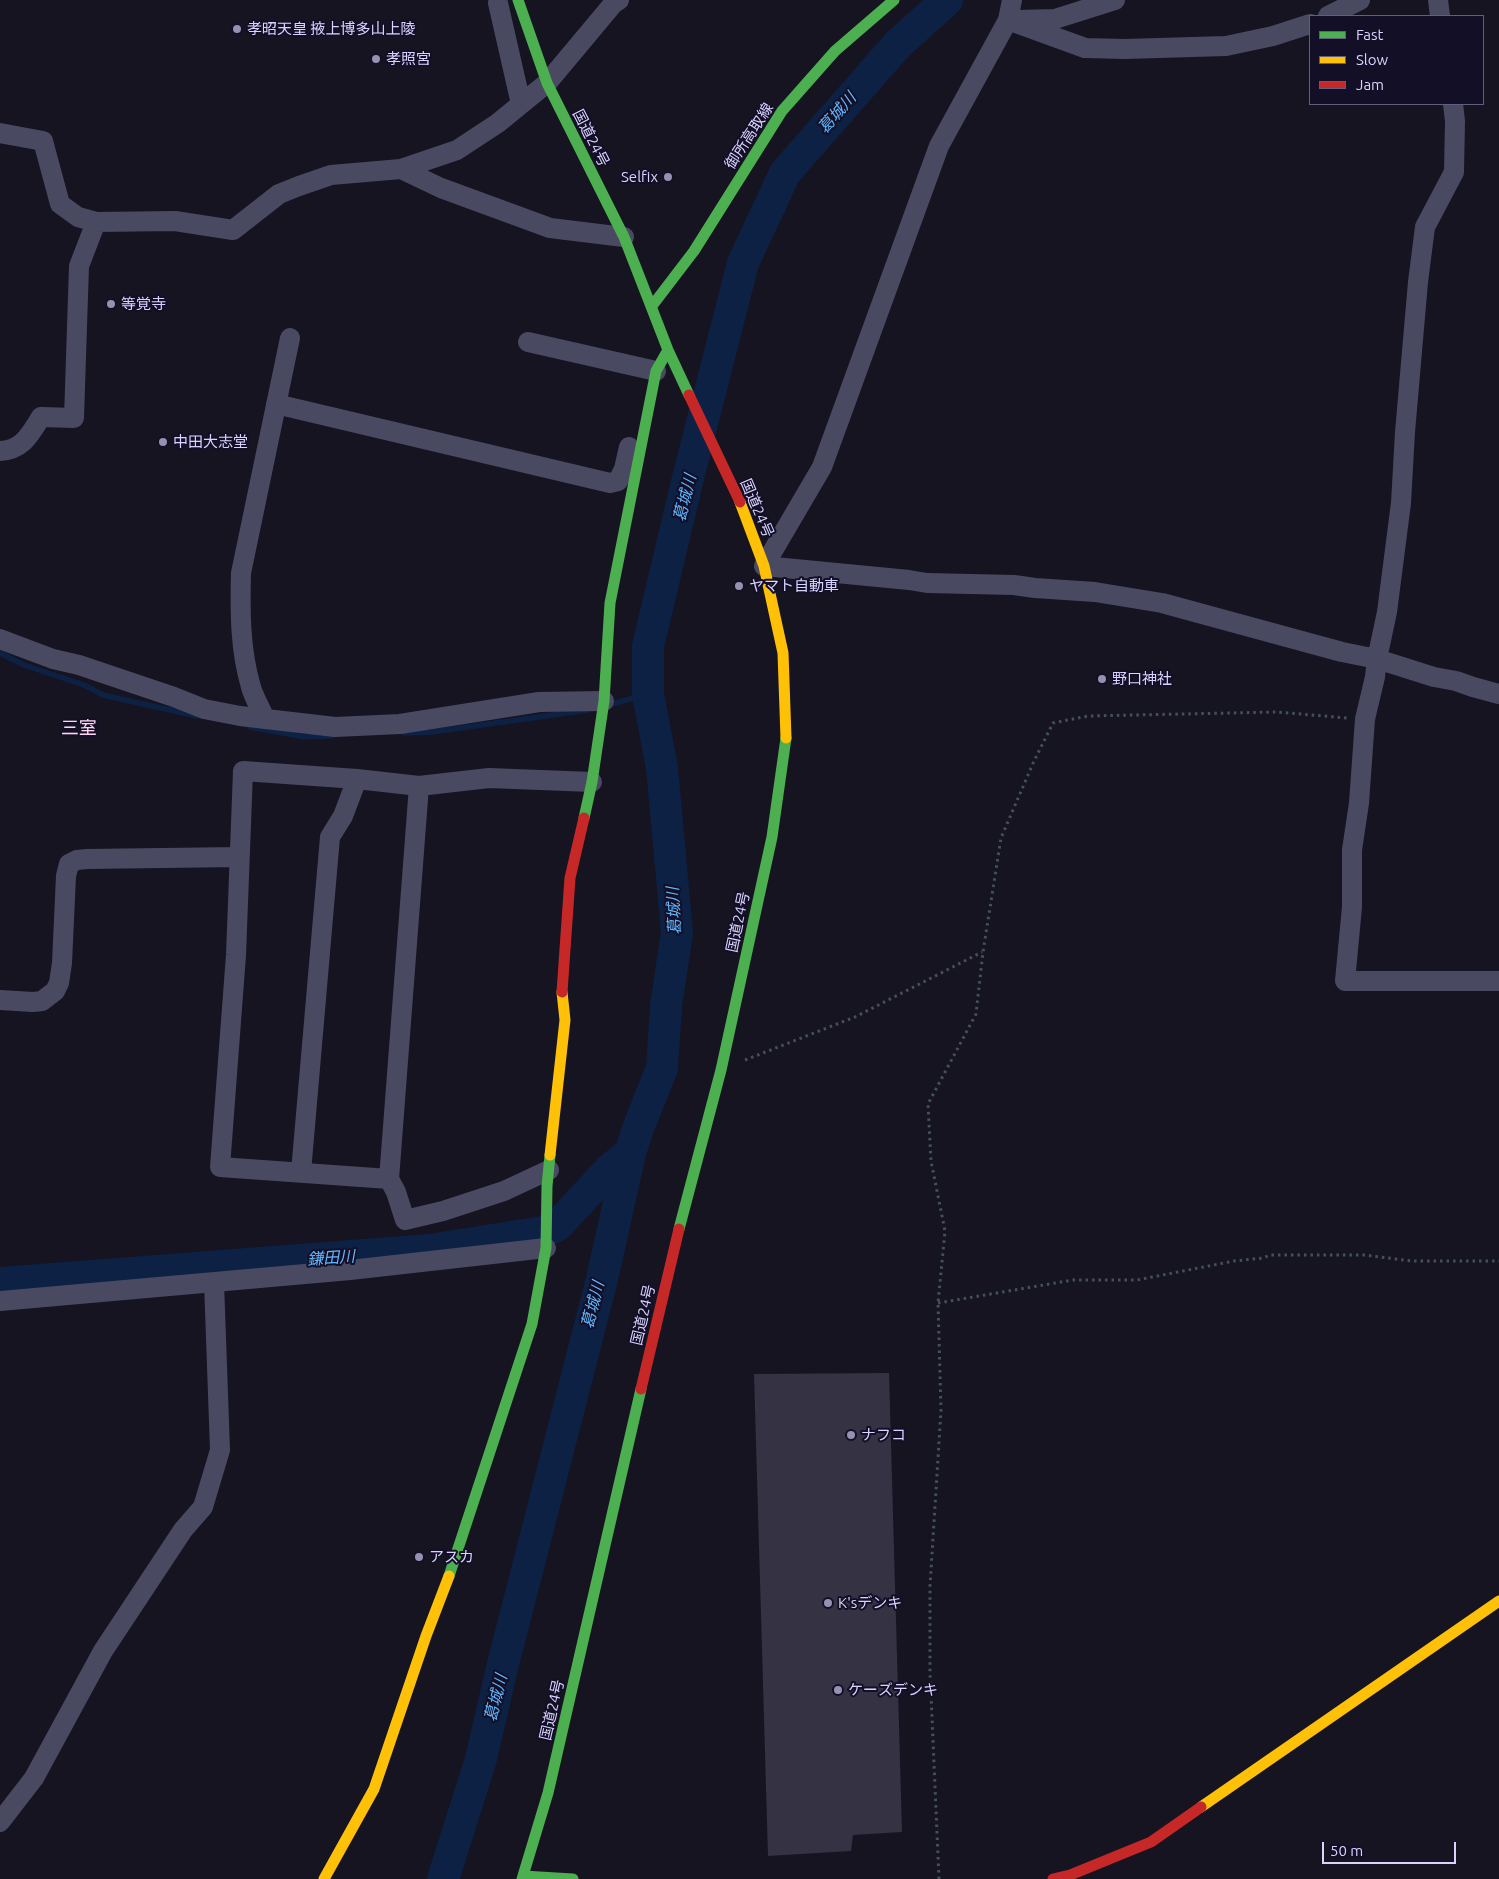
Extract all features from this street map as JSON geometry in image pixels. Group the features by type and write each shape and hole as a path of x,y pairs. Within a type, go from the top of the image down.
{"main road":[{"name":"御所高取線","path":"652,306 694,251 782,111 835,51 894,0"},
{"name":"国道24号","path":"508,1 526,26 547,83 624,237 668,350 745,513 764,566 783,653 786,740 772,837 721,1070 671,1261 548,1793 522,1877"},
{"path":"324,1879 374,1788 426,1636 453,1565 532,1324 546,1248 548,1178 565,1020 562,987 570,878 592,782 604,701 610,604 656,376 668,350"},
{"path":"1053,1879 1070,1875 1151,1842 1499,1601"},
{"path":"522,1877 573,1879"}],"street":[{"path":"0,133 43,141 60,204 78,217 96,222 175,221 233,230 280,194 299,186 331,175 401,169 457,150 486,132 547,83 613,4 619,0"},
{"path":"1012,0 1008,20 939,146 822,467 764,566 927,583 1014,585 1095,592 1162,604 1342,652 1377,659 1434,677 1456,681 1473,688 1499,694"},
{"path":"1008,20 1055,19 1115,0"},
{"path":"1330,15 1360,0"},
{"path":"1438,0 1440,15"},
{"path":"508,1 521,104"},
{"path":"1008,20 1085,48 1125,49 1226,46 1273,36 1309,24"},
{"path":"1453,105 1455,121 1454,172 1426,227 1418,282 1401,503 1387,612 1365,719 1359,803 1352,850 1352,907 1345,981 1499,982"},
{"path":"401,169 441,188 550,228 624,237"},
{"path":"0,451 8,451 24,443 41,417 74,418 79,266 96,222"},
{"path":"265,719 251,689 244,655 240,609 242,573 290,338"},
{"path":"276,404 610,483 618,481 624,469 640,402 656,376 528,342"},
{"path":"0,639 53,659 79,665 204,709 265,719 335,727 391,725 539,702 604,701"},
{"path":"389,1179 220,1167 236,955 243,771 357,779 419,786 489,778 592,782"},
{"path":"301,1172 330,837 343,816 357,779"},
{"path":"419,786 389,1179 396,1192 405,1220 443,1211 548,1178"},
{"path":"0,1000 33,1002 42,1000 55,991 59,983 62,963 66,876 69,864 77,860 87,859 240,857"},
{"path":"0,1301 350,1270 546,1248"},
{"path":"0,1822 34,1778 103,1651 184,1530 203,1507 220,1450 214,1282"}],"path":[{"path":"939,1879 930,1672 930,1586 941,1410 938,1303 945,1230 931,1161 928,1104 976,1014 1000,838 1053,723 1088,716 1277,712 1365,719"},
{"path":"721,1070 855,1017 983,952"},
{"path":"938,1303 1073,1280 1137,1280 1234,1261 1263,1258 1270,1255 1364,1255 1412,1261 1499,1261"}],"building":[{"name":"K'sデンキ","path":"889,1373 902,1832 853,1835 851,1851 768,1856 754,1374"}],"waterway":[{"name":"葛城川","path":"443,1879 481,1759 502,1668 602,1279 630,1153 662,1068 666,1006 677,932 662,768 648,694 648,646 687,482 743,263 785,173 898,44 947,0"},
{"path":"0,653 24,665 84,685 103,695 197,716"},
{"path":"612,704 648,694"},
{"path":"404,733 432,732 588,710"},
{"path":"250,727 305,737 332,736"},
{"name":"鎌田川","path":"0,1283 429,1250 543,1232 558,1225 608,1171 630,1153"}],"traffic: fast":[{"path":"518,0 547,83 624,237 668,350 689,395"},
{"path":"652,306 694,251 782,111 835,51 894,0"},
{"path":"584,818 592,782 604,701 610,603 656,371 668,350"},
{"path":"679,1229 721,1070 772,837 786,738"},
{"path":"449,1576 532,1324 546,1248 547,1186 550,1155"},
{"path":"522,1879 548,1793 641,1389"},
{"path":"523,1876 573,1879"}],"traffic: slow":[{"path":"740,502 764,566 783,653 786,738"},
{"path":"550,1155 565,1020 562,992"},
{"path":"324,1879 374,1789 426,1636 449,1576"},
{"path":"1201,1807 1499,1601"}],"traffic: jam":[{"path":"689,395 740,502"},
{"path":"562,992 570,878 584,818"},
{"path":"641,1389 679,1229"},
{"path":"1053,1879 1070,1875 1151,1842 1201,1807"}],"place":[{"name":"孝昭天皇 掖上博多山上陵","path":"237,29"},
{"name":"孝照宮","path":"376,59"},
{"name":"Selfix","path":"668,177"},
{"name":"等覚寺","path":"111,304"},
{"name":"中田大志堂","path":"163,442"},
{"name":"ヤマト自動車","path":"739,586"},
{"name":"野口神社","path":"1102,679"},
{"name":"ナフコ","path":"851,1435"},
{"name":"アスカ","path":"419,1557"},
{"name":"K'sデンキ","path":"828,1603"},
{"name":"ケーズデンキ","path":"838,1690"}],"district":[{"name":"三室","path":"79,728"}]}
